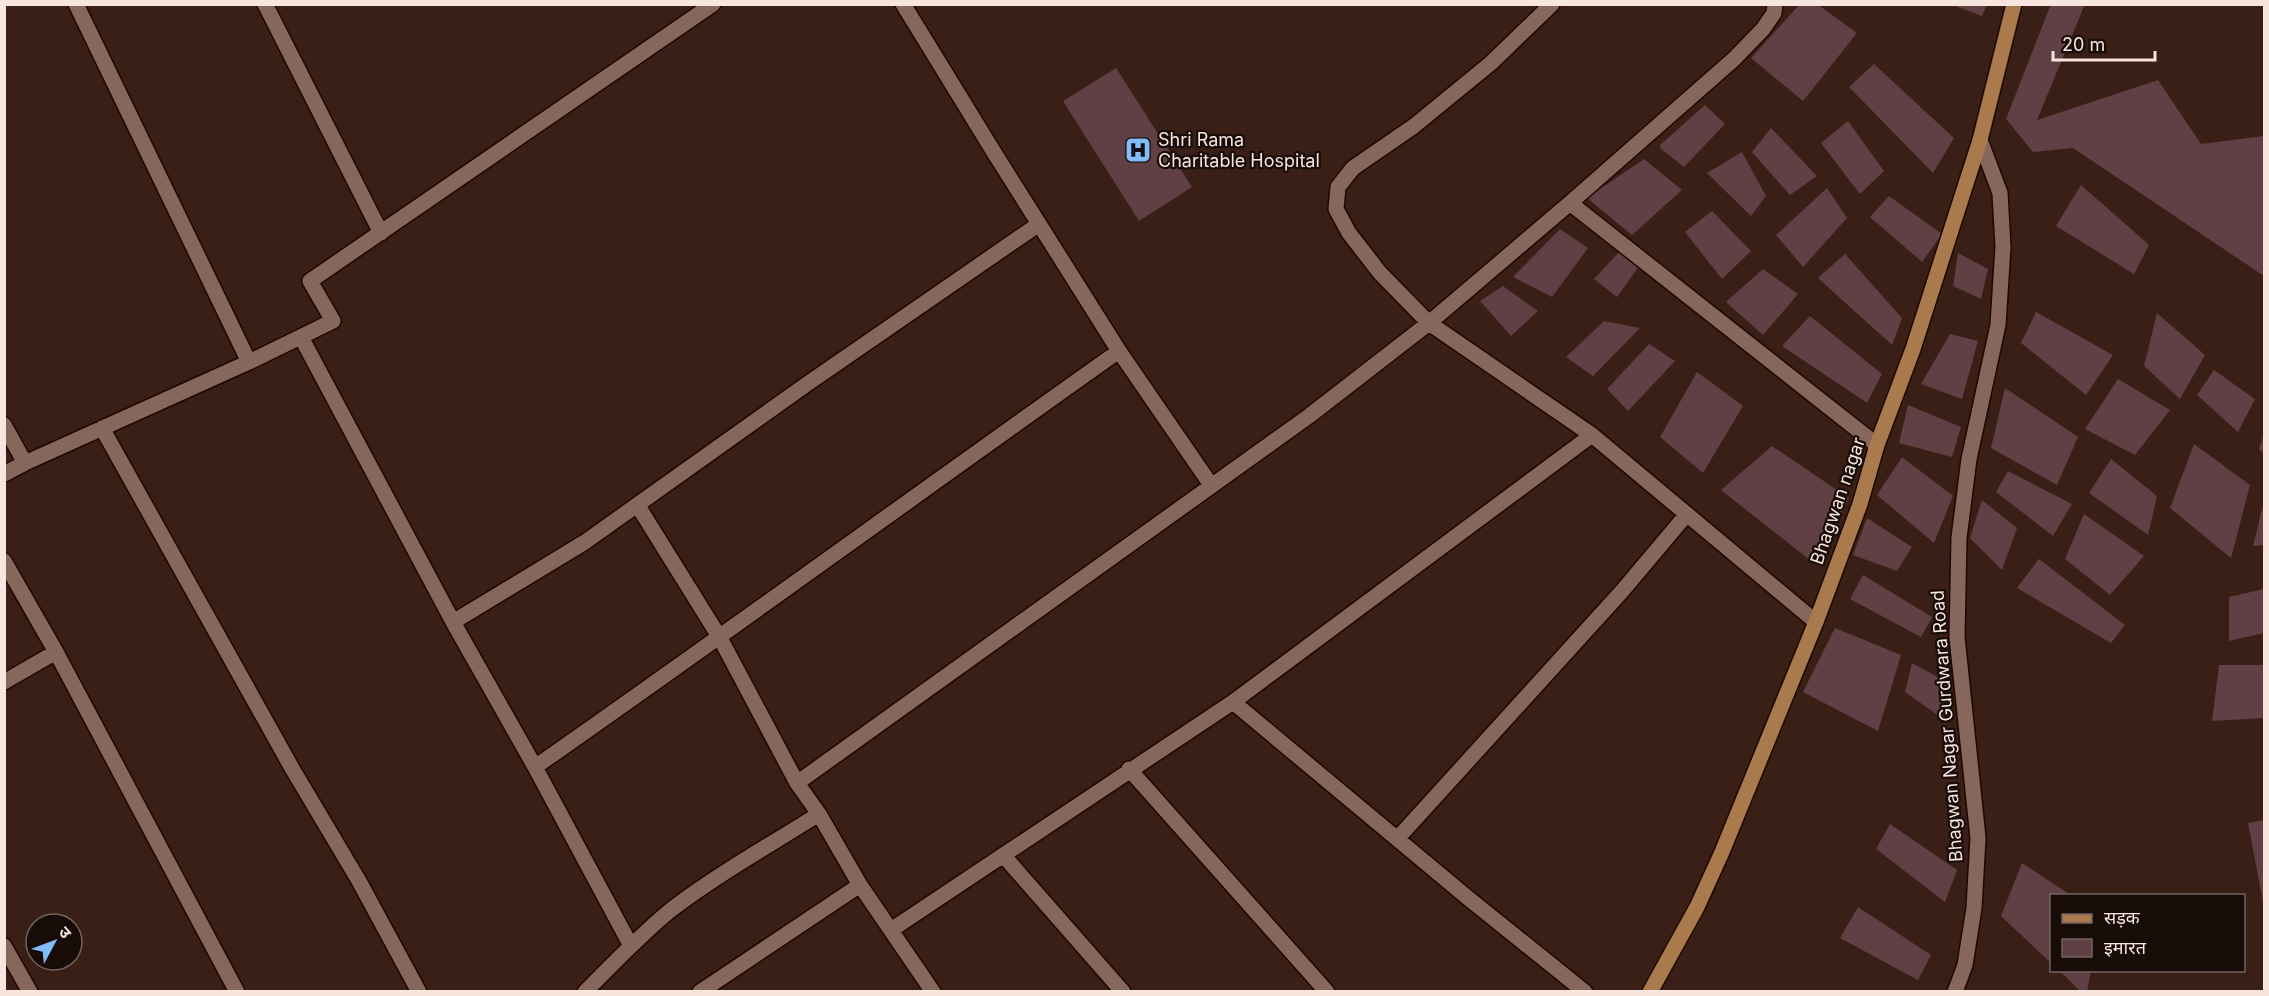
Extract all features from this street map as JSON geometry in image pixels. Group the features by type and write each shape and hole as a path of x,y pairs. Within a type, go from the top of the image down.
{"street":[{"path":"76,4 249,362"},
{"path":"265,4 381,233"},
{"path":"4,474 333,321 310,281 713,4"},
{"path":"903,4 1119,351 1211,485"},
{"path":"1552,4 1491,63 1414,126 1353,168 1338,187 1336,209 1349,233 1380,273 1429,323 1592,435 1816,622"},
{"path":"797,783 1308,416 1429,323 1734,59 1763,29 1774,13 1775,4"},
{"name":"Bhagwan nagar","path":"1650,992 1697,907 1722,852 1816,622 1860,504 1877,445 1914,349 1980,140 2014,4"},
{"name":"Bhagwan Nagar Gurdwara Road","path":"1955,992 1965,964 1974,908 1978,838 1957,637 1956,594 1959,538 1970,459 1998,326 2003,247 2000,194 1980,140"},
{"path":"1570,203 1877,445"},
{"path":"453,622 585,542 807,384 1039,224"},
{"path":"300,337 631,946"},
{"path":"535,767 720,638 833,554 1119,351"},
{"path":"4,425 25,463"},
{"path":"102,428 419,992"},
{"path":"891,930 1233,702 1592,435"},
{"path":"638,506 720,638 797,783 819,814 860,885 933,992"},
{"path":"1397,839 1623,590 1687,514"},
{"path":"4,561 56,652 237,992"},
{"path":"4,681 56,652"},
{"path":"1233,702 1585,992"},
{"path":"1130,769 1327,992"},
{"path":"585,992 672,909 819,814"},
{"path":"1003,855 1123,992"},
{"path":"700,992 860,885"},
{"path":"4,946 30,992"}],"building":[{"path":"1800,4 1817,4 1857,33 1803,101 1751,58"},
{"path":"1950,4 1987,4 1982,16"},
{"path":"2051,4 2085,4 2037,120 2158,80 2201,144 2264,136 2264,276 2073,148 2033,152 2006,119"},
{"path":"1874,64 1954,138 1933,173 1849,87"},
{"path":"1116,68 1192,187 1139,221 1063,101"},
{"path":"1705,105 1725,124 1684,167 1661,149 1660,145"},
{"path":"1848,121 1884,171 1860,194 1821,143"},
{"path":"1771,128 1817,176 1790,195 1752,152"},
{"path":"1742,152 1766,196 1751,216 1707,173"},
{"path":"1644,159 1682,190 1632,235 1587,198"},
{"path":"2081,185 2149,245 2134,274 2056,226"},
{"path":"1827,188 1847,218 1803,267 1776,235"},
{"path":"1889,196 1942,234 1922,262 1870,217"},
{"path":"1712,211 1751,251 1722,279 1685,232"},
{"path":"1560,229 1588,248 1552,297 1513,277"},
{"path":"1621,250 1639,266 1617,297 1594,279"},
{"path":"1958,253 1988,269 1981,299 1953,286"},
{"path":"1845,254 1902,318 1892,345 1818,278"},
{"path":"1763,269 1798,294 1763,335 1726,302"},
{"path":"1503,286 1538,311 1511,336 1480,301"},
{"path":"2036,312 2113,355 2086,395 2021,343"},
{"path":"2157,313 2205,355 2180,399 2144,366"},
{"path":"1810,316 1882,374 1867,403 1782,346"},
{"path":"1604,321 1640,328 1593,376 1566,357"},
{"path":"1950,334 1978,341 1962,399 1921,384"},
{"path":"1649,344 1675,361 1628,411 1607,389"},
{"path":"2214,370 2255,399 2238,432 2197,395"},
{"path":"1697,372 1743,406 1703,473 1660,437"},
{"path":"2118,379 2170,410 2135,455 2085,429"},
{"path":"2005,388 2078,437 2057,485 1991,448"},
{"path":"1908,405 1961,427 1952,457 1899,443"},
{"path":"2264,434 2264,454 2259,449"},
{"path":"2194,444 2250,485 2231,558 2170,508"},
{"path":"1772,446 1849,498 1815,564 1721,490"},
{"path":"1902,457 1953,496 1934,543 1877,495"},
{"path":"2111,459 2157,496 2148,535 2089,493"},
{"path":"2008,471 2072,504 2053,536 1996,492"},
{"path":"1982,500 2017,528 2002,570 1970,538"},
{"path":"2264,501 2264,545 2253,546"},
{"path":"2084,514 2144,556 2110,595 2065,559"},
{"path":"1867,518 1912,547 1897,571 1853,555"},
{"path":"2039,559 2125,625 2111,643 2017,588"},
{"path":"1863,575 1932,617 1921,637 1850,599"},
{"path":"2264,589 2264,633 2229,641 2229,597"},
{"path":"1835,628 1901,655 1878,731 1803,692"},
{"path":"1912,663 1950,684 1946,721 1905,692"},
{"path":"2219,665 2264,665 2264,718 2212,721"},
{"path":"2264,820 2264,902 2263,902 2248,823"},
{"path":"1890,824 1957,870 1945,902 1876,849"},
{"path":"2022,863 2069,894 2050,894 2050,962 2001,916"},
{"path":"1858,907 1931,955 1918,980 1840,938"},
{"path":"2061,972 2091,972 2087,992 2081,992"}],"place":[{"name":"Shri Rama Charitable Hospital","path":"1138,150"}]}
